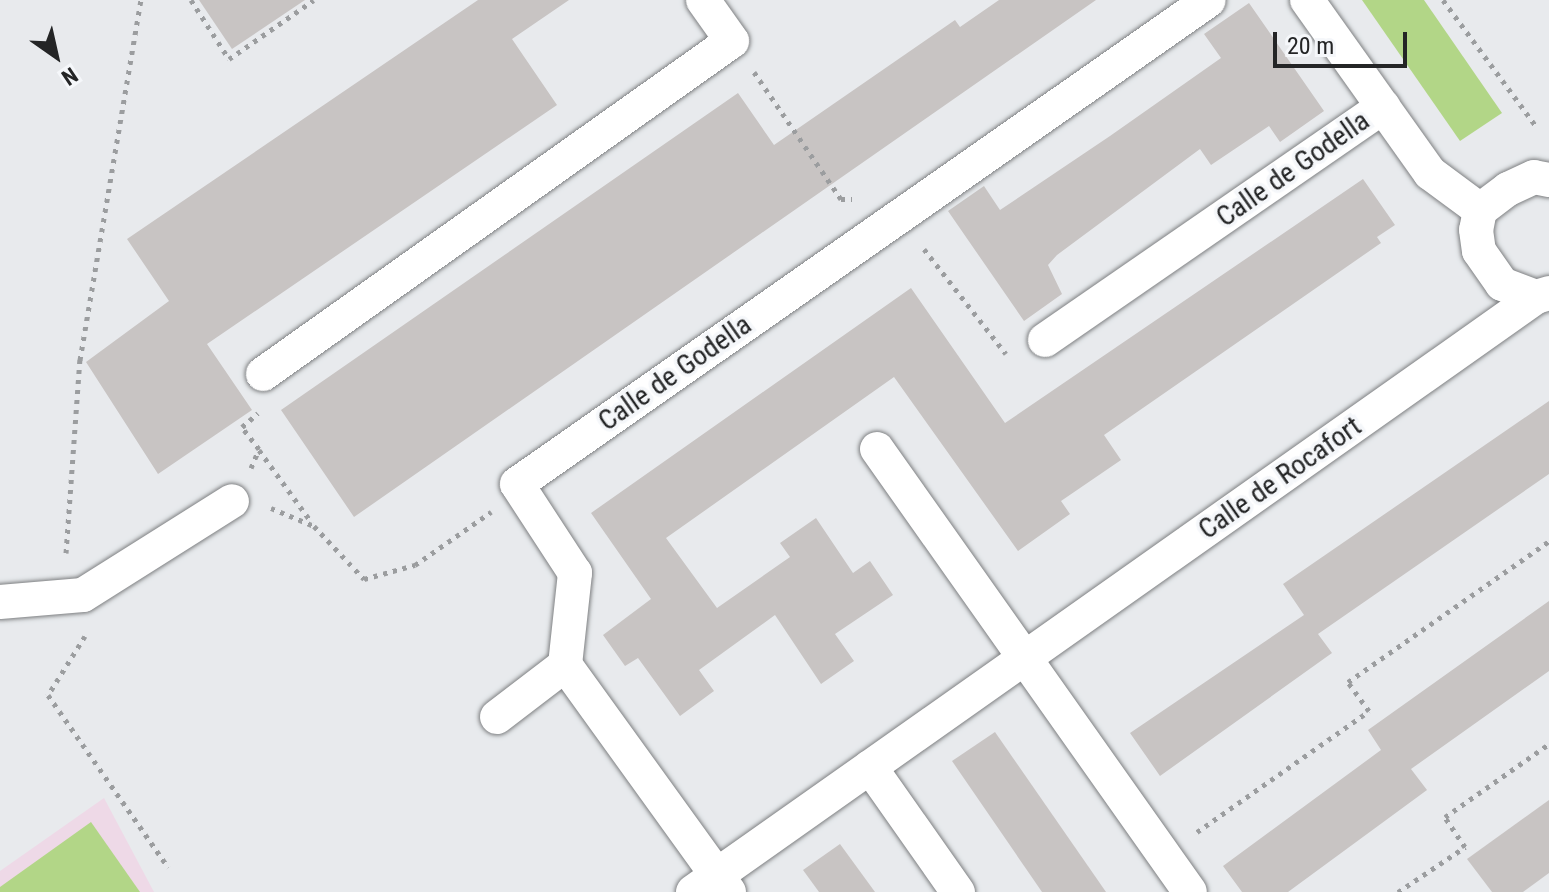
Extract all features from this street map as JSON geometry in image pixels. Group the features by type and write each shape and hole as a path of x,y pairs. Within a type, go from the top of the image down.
{"street":[{"path":"263,374 732,41 703,0"},
{"name":"Calle de Godella","path":"522,492 517,484 1209,0"},
{"name":"Calle de Godella","path":"1307,0 1430,173 1480,210"},
{"name":"Calle de Godella","path":"1045,340 1383,107"},
{"path":"1542,295 1502,284 1489,270 1476,230 1480,210 1534,177 1549,180"},
{"name":"Calle de Rocafort","path":"713,886 870,767 1542,295"},
{"path":"877,449 1190,892"},
{"path":"522,492 575,573 565,665 713,886"},
{"path":"0,602 83,595 232,501"},
{"path":"497,717 565,665"},
{"path":"870,767 958,892"}],"path":[{"path":"66,553 80,360 141,0"},
{"path":"191,0 229,59 314,0"},
{"path":"1443,0 1535,125"},
{"path":"732,41 841,199 870,200"},
{"path":"913,234 1013,362 1045,340"},
{"path":"263,374 259,412 242,427 314,526 364,579 415,565 522,492"},
{"path":"259,449 232,501 284,510 314,526"},
{"path":"1164,855 1369,711 1348,682 1549,541"},
{"path":"92,624 48,695 168,867"},
{"path":"1398,892 1465,847 1445,817 1549,744"}],"shaded area":[{"path":"104,798 154,892 0,892 0,871"}],"green space":[{"path":"1362,0 1424,0 1502,113 1460,141"},
{"path":"91,822 140,892 0,892 0,887"}],"building":[{"path":"199,0 305,0 232,49"},
{"path":"478,0 569,0 512,39 557,105 207,344 252,410 158,474 86,362 169,301 127,239"},
{"path":"999,0 1096,0 354,517 281,410 738,93 774,145 955,20 960,27"},
{"path":"1249,3 1324,111 1280,142 1269,126 1211,165 1200,149 1057,255 1048,265 1062,294 1024,321 948,211 984,186 1000,210 1110,136 1221,58 1204,34"},
{"path":"1363,179 1395,225 1377,237 1381,243 1104,435 1121,460 1061,501 1070,514 1018,551 894,377 666,538 717,608 790,557 780,543 816,518 853,573 870,561 893,595 835,634 854,661 821,684 775,615 699,670 714,691 680,716 638,658 625,666 603,635 651,599 591,513 911,288 1005,423"},
{"path":"1549,401 1549,474 1318,634 1332,653 1160,776 1130,733 1304,615 1283,584"},
{"path":"1549,601 1549,671 1411,769 1427,790 1288,892 1242,892 1223,866 1381,750 1368,730"},
{"path":"995,732 1106,892 1042,892 952,761"},
{"path":"1549,800 1549,873 1523,892 1492,892 1467,859"},
{"path":"840,844 875,892 819,892 803,870"}]}
